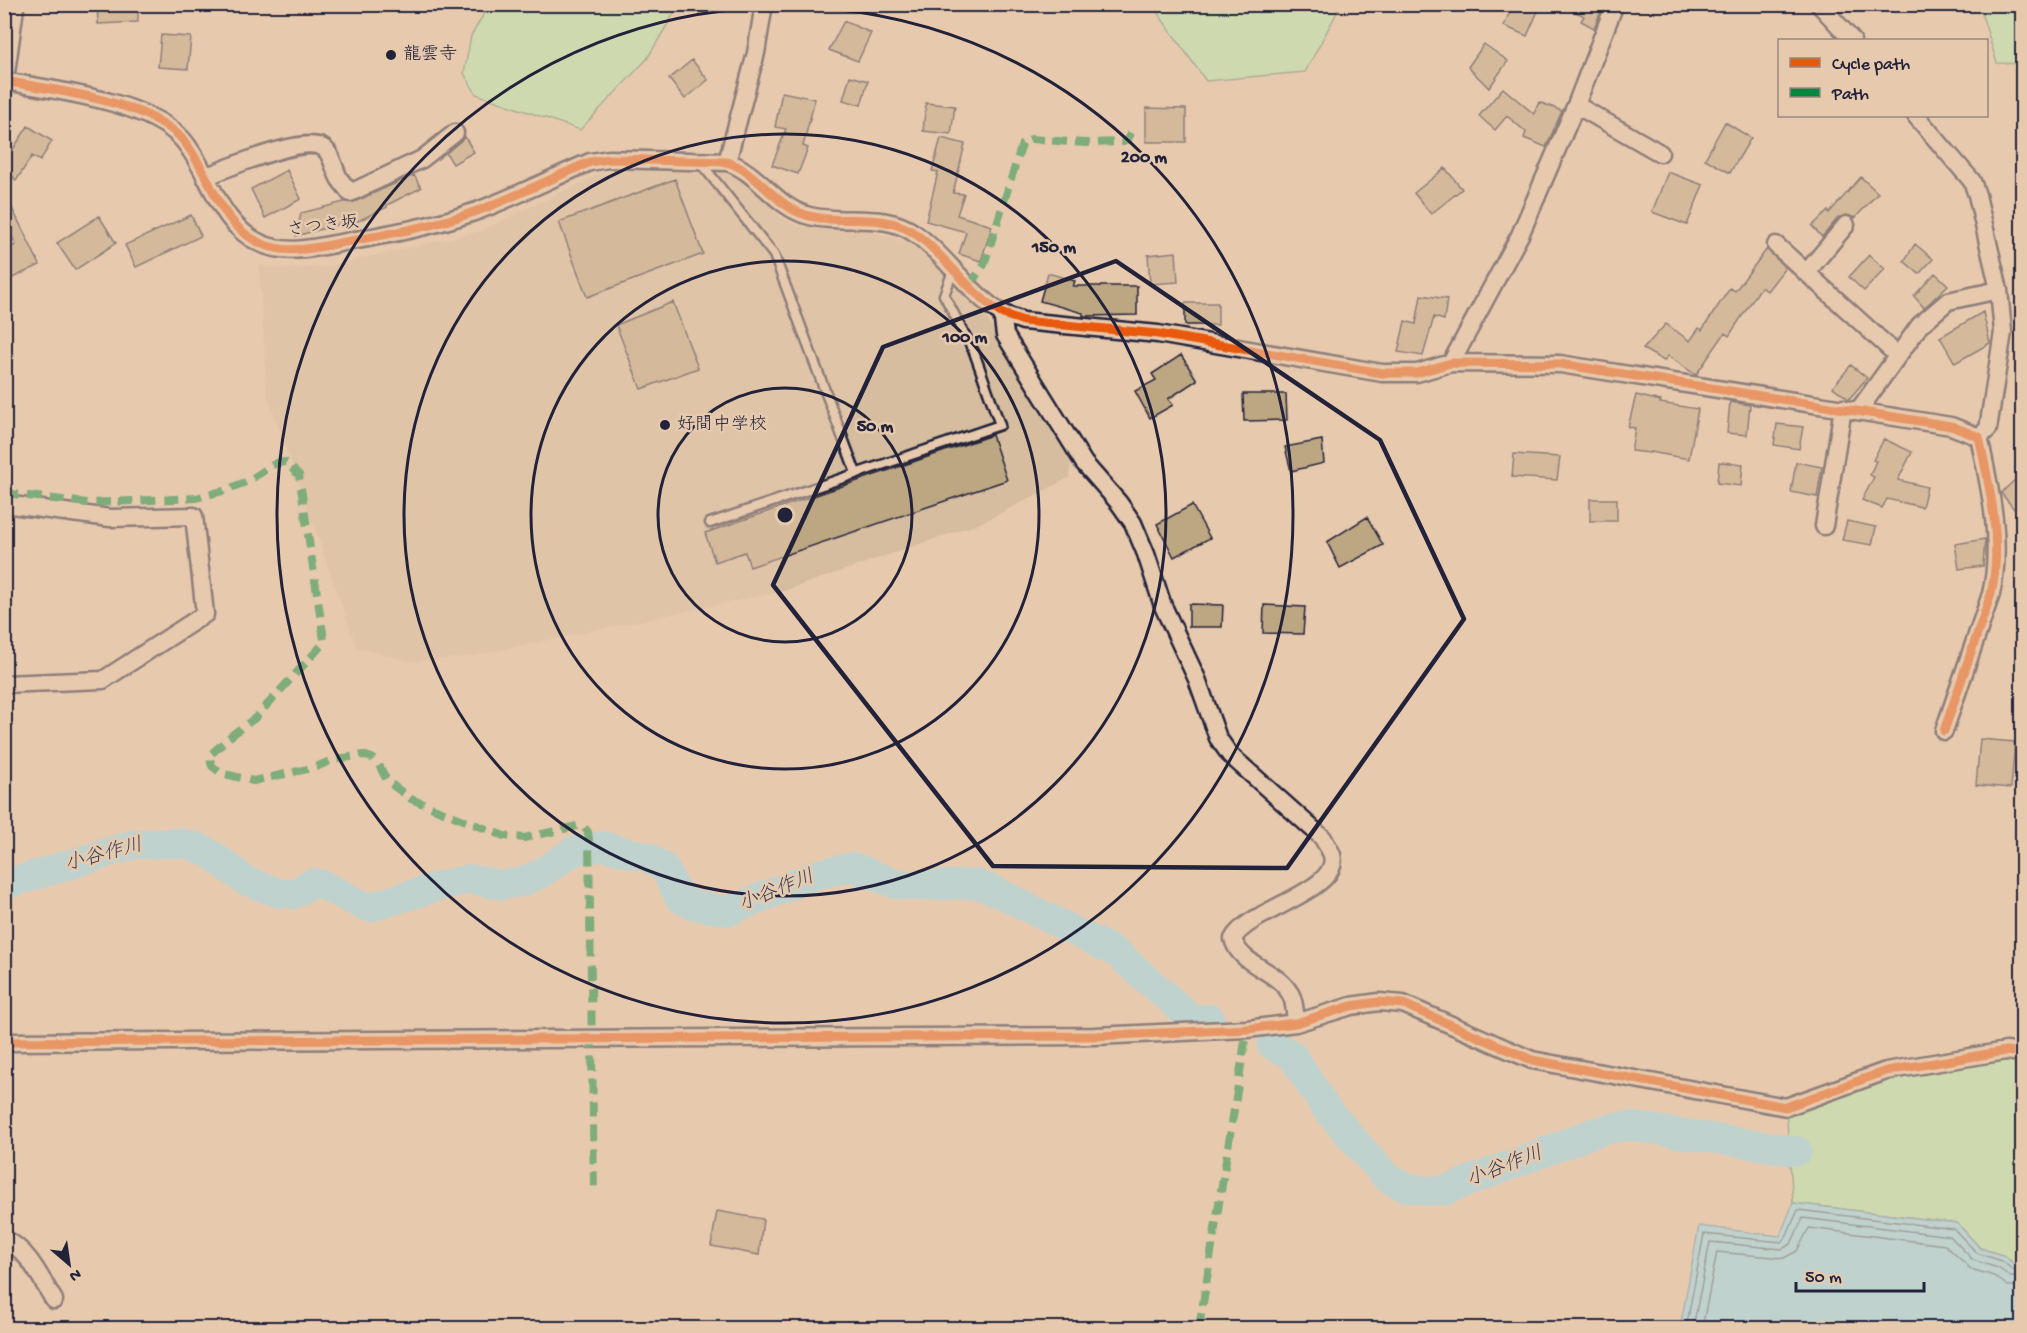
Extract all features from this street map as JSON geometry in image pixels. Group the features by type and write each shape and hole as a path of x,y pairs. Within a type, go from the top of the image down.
{"street":[{"path":"764,4 756,53 727,162 737,165 789,207 806,215 825,218 877,219 917,234 953,271 1002,313 1023,321 1158,334 1382,373 1417,373 1451,363 1560,364 1951,426 1979,437"},
{"path":"1451,363 1520,235 1576,105 1615,4"},
{"path":"1819,4 1851,39"},
{"path":"4,69 11,6"},
{"name":"さつき坂","path":"4,81 107,101 166,124 182,138 196,158 226,215 239,229 260,243 278,249 305,250 401,232 445,221 477,211 590,162 609,159 727,162"},
{"path":"1576,105 1660,153"},
{"path":"1917,117 1972,181 1999,290 2003,332 1988,429 1979,437"},
{"path":"205,177 270,152 305,145 321,146 327,150 339,178 350,193 422,159 455,133"},
{"path":"1806,273 1846,225"},
{"path":"1776,246 1898,355"},
{"path":"1824,526 1850,410 1898,355 1920,325 1948,301 1999,290"},
{"path":"1002,313 1005,335 1078,453 1133,523 1163,606 1197,679 1218,738 1230,755 1323,838 1332,856 1331,867 1321,881 1308,891 1271,909 1236,932 1233,939 1236,951 1253,964 1273,974 1290,995 1296,1023"},
{"path":"1944,731 1995,577 1995,532 1987,472 1979,437"},
{"path":"4,504 110,518 194,516 205,614 103,680 4,684"},
{"path":"4,1042 1095,1036 1247,1029 1296,1023 1351,1005 1379,1002 1402,1004 1532,1060 1786,1107 1886,1071 2006,1051 2022,1053"},
{"path":"4,1239 14,1243 23,1251 54,1300"}],"lane":[{"path":"698,160 774,255 856,473"},
{"path":"710,524 1000,425 974,352 944,295 953,271"}],"highlighted area":[{"path":"1116,261 1380,440 1464,619 1287,868 993,866 773,585 883,347"}],"shaded area":[{"name":"好間中学校","path":"686,169 727,172 741,180 784,219 793,224 803,227 841,227 871,231 907,242 920,251 984,314 1072,455 1069,478 981,523 784,591 468,657 413,662 357,648 267,395 259,266 287,269 324,267 477,232 597,175 617,171"}],"green space":[{"path":"489,5 679,5 647,59 580,130 476,94 464,73 471,36"},
{"path":"1152,5 1341,5 1305,72 1206,81"},
{"path":"1979,5 2022,5 2022,64 1997,63"},
{"path":"2022,1053 2022,1264 2015,1265 2005,1256 1980,1248 1957,1223 1793,1203 1786,1107 1886,1071"}],"water":[{"path":"1793,1203 1957,1223 1980,1248 2005,1256 2015,1265 2022,1264 2022,1328 1680,1328 1699,1226 1780,1236"}],"building":[{"path":"97,4 138,4 138,22 98,24"},
{"path":"1513,4 1541,4 1527,36 1504,26"},
{"path":"1560,4 1589,4 1601,11 1594,28 1581,21 1584,16"},
{"path":"844,21 871,33 858,61 829,50"},
{"path":"161,35 191,37 188,69 158,67"},
{"path":"1484,44 1508,61 1489,88 1468,67"},
{"path":"692,60 708,80 685,99 669,79"},
{"path":"850,76 868,81 861,105 843,100"},
{"path":"1503,88 1534,114 1539,102 1562,111 1546,147 1524,138 1526,132 1507,116 1495,130 1479,116"},
{"path":"782,92 815,99 803,146 808,148 798,174 772,165 786,129 775,127"},
{"path":"926,103 955,106 951,134 923,131"},
{"path":"1146,108 1186,109 1186,142 1146,142"},
{"path":"1725,122 1751,138 1730,173 1705,159"},
{"path":"28,126 52,141 40,161 32,156 16,181 4,163"},
{"path":"465,137 474,152 453,164 446,153"},
{"path":"941,138 965,144 953,193 964,194 957,215 992,226 981,261 959,254 966,232 926,221 938,172 932,171"},
{"path":"1445,168 1462,189 1431,214 1414,193"},
{"path":"287,170 301,199 265,218 251,189"},
{"path":"1668,172 1703,185 1687,225 1652,212"},
{"path":"414,175 421,188 387,207 356,222 355,220 296,236 301,213 344,202 354,202"},
{"path":"1861,177 1878,193 1855,218 1847,215 1838,218 1822,237 1812,226 1828,211 1829,213"},
{"path":"675,179 703,254 587,297 559,222"},
{"path":"12,208 40,265 4,282 4,250 16,245 4,219 4,211"},
{"path":"191,215 201,236 136,267 125,245"},
{"path":"99,216 116,243 75,270 57,243"},
{"path":"1915,244 1933,259 1919,274 1904,261"},
{"path":"1767,249 1785,268 1767,291 1761,287 1729,336 1725,333 1696,375 1668,356 1664,361 1643,349 1666,324 1690,341 1699,328 1702,330 1730,288 1735,291"},
{"path":"1176,252 1178,282 1150,284 1148,255"},
{"path":"1869,255 1885,269 1864,291 1849,277"},
{"path":"1048,273 1075,281 1073,286 1137,286 1137,315 1083,316 1083,313 1040,301"},
{"path":"1935,273 1948,285 1924,308 1914,296"},
{"path":"1421,295 1447,299 1444,320 1434,317 1423,356 1398,352 1405,321 1416,324"},
{"path":"673,302 698,368 641,389 616,325"},
{"path":"1185,303 1218,303 1218,325 1185,325"},
{"path":"1983,312 1990,343 1955,363 1940,337"},
{"path":"1181,355 1197,380 1168,399 1173,405 1150,418 1135,391 1156,380 1152,374"},
{"path":"1851,365 1867,378 1849,399 1833,387"},
{"path":"1243,394 1286,394 1287,420 1244,421"},
{"path":"1636,395 1661,401 1660,403 1698,409 1689,459 1631,451 1635,428 1628,427"},
{"path":"1730,402 1750,405 1747,435 1727,433"},
{"path":"1777,424 1803,427 1799,449 1774,445"},
{"path":"992,435 1007,480 750,567 745,552 715,562 705,533"},
{"path":"1884,439 1912,452 1898,480 1927,487 1922,507 1887,499 1882,508 1862,500 1874,477 1870,475 1876,461 1873,460"},
{"path":"1322,440 1324,463 1291,471 1285,447"},
{"path":"1514,454 1560,457 1557,480 1512,477"},
{"path":"1719,462 1743,464 1741,486 1717,483"},
{"path":"1796,462 1822,467 1817,497 1791,492"},
{"path":"2022,473 2022,502 2014,509 2001,493"},
{"path":"1590,499 1617,499 1617,521 1590,521"},
{"path":"1192,505 1210,538 1174,557 1157,524"},
{"path":"1367,517 1383,545 1340,568 1327,542"},
{"path":"1847,521 1876,527 1872,545 1842,540"},
{"path":"1985,539 1983,566 1959,569 1955,544"},
{"path":"1189,604 1223,605 1222,627 1189,627"},
{"path":"1264,605 1305,607 1303,634 1263,633"},
{"path":"1980,739 2015,742 2011,788 1976,785"},
{"path":"717,1211 763,1219 759,1255 711,1246"}],"waterway":[{"name":"小谷作川","path":"4,885 135,844 181,843 197,847 212,855 246,881 279,893 293,894 313,883 321,884 362,905 371,907 468,879 502,885 522,882 543,872 573,851 602,846 647,857 664,868 680,898 692,905 729,911 818,874 853,867 896,884 916,886 976,884 991,889 1117,953 1193,1020 1210,1019"},
{"name":"小谷作川","path":"1272,1045 1292,1055 1325,1107 1387,1178 1405,1187 1427,1191 1446,1190 1593,1133 1630,1126 1797,1151"}],"marked path":[{"path":"969,286 984,265 1022,144 1031,139 1085,143 1123,142 1131,133"},
{"path":"4,493 88,503 196,498 248,481 276,463 285,462 299,475 324,640 255,718 209,756 212,766 221,773 253,781 316,767 332,760 363,755 372,758 379,765 387,781 411,799 504,836 524,838 577,826 584,827 588,832 589,840 594,1192"},
{"path":"1199,1328 1247,1029"}],"cycle path":[{"path":"4,81 100,99 148,116 168,127 183,140 193,153 224,210 234,223 245,234 260,243 281,249 313,248 445,221 491,206 590,162 609,159 727,162 748,173 795,211 820,218 877,221 904,227 938,253 989,305 1001,313 1023,321 1158,334 1382,373 1417,373 1451,363 1560,364 1951,426 1979,437 1994,516 1996,555 1991,594 1944,731"},
{"path":"4,1042 1095,1036 1247,1029 1296,1023 1351,1006 1379,1002 1403,1004 1532,1060 1786,1107 1886,1071 2006,1051 2022,1053"}],"place":[{"name":"龍雲寺","path":"391,55"},
{"name":"好間中学校","path":"665,425"}]}
